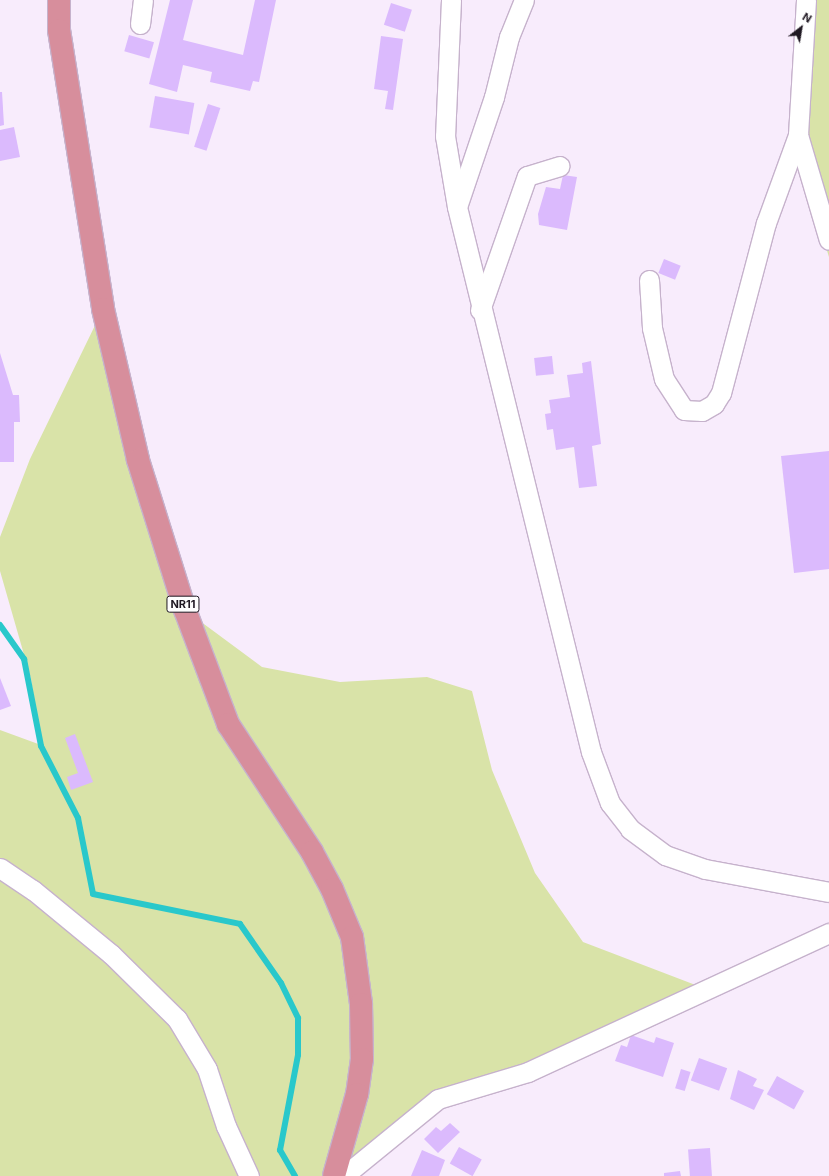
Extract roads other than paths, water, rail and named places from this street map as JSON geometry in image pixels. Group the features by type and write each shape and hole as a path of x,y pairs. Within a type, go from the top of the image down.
{"highway":[{"name":"NR11","path":"59,0 59,30 103,309 138,460 185,610 228,724 312,852 332,889 352,937 361,1004 362,1059 345,1172"}],"street":[{"path":"140,24 143,0"},
{"path":"451,0 445,136 457,207 480,310 591,752 610,803 630,829 665,855 705,869 829,892"},
{"path":"457,207 494,97 509,37 524,0"},
{"path":"649,280 652,328 664,379 684,410 702,411 721,392 766,223 798,135 806,0"},
{"path":"798,135 829,240"},
{"path":"480,310 527,176 559,166"},
{"path":"0,868 33,890 111,954 177,1019 207,1069 226,1126 249,1176"},
{"path":"345,1172 438,1099 528,1072 829,933"}],"waterway":[{"path":"0,625 24,659 41,746 78,818 93,894 240,924 281,983 298,1018 298,1055 280,1150 295,1176"}]}
